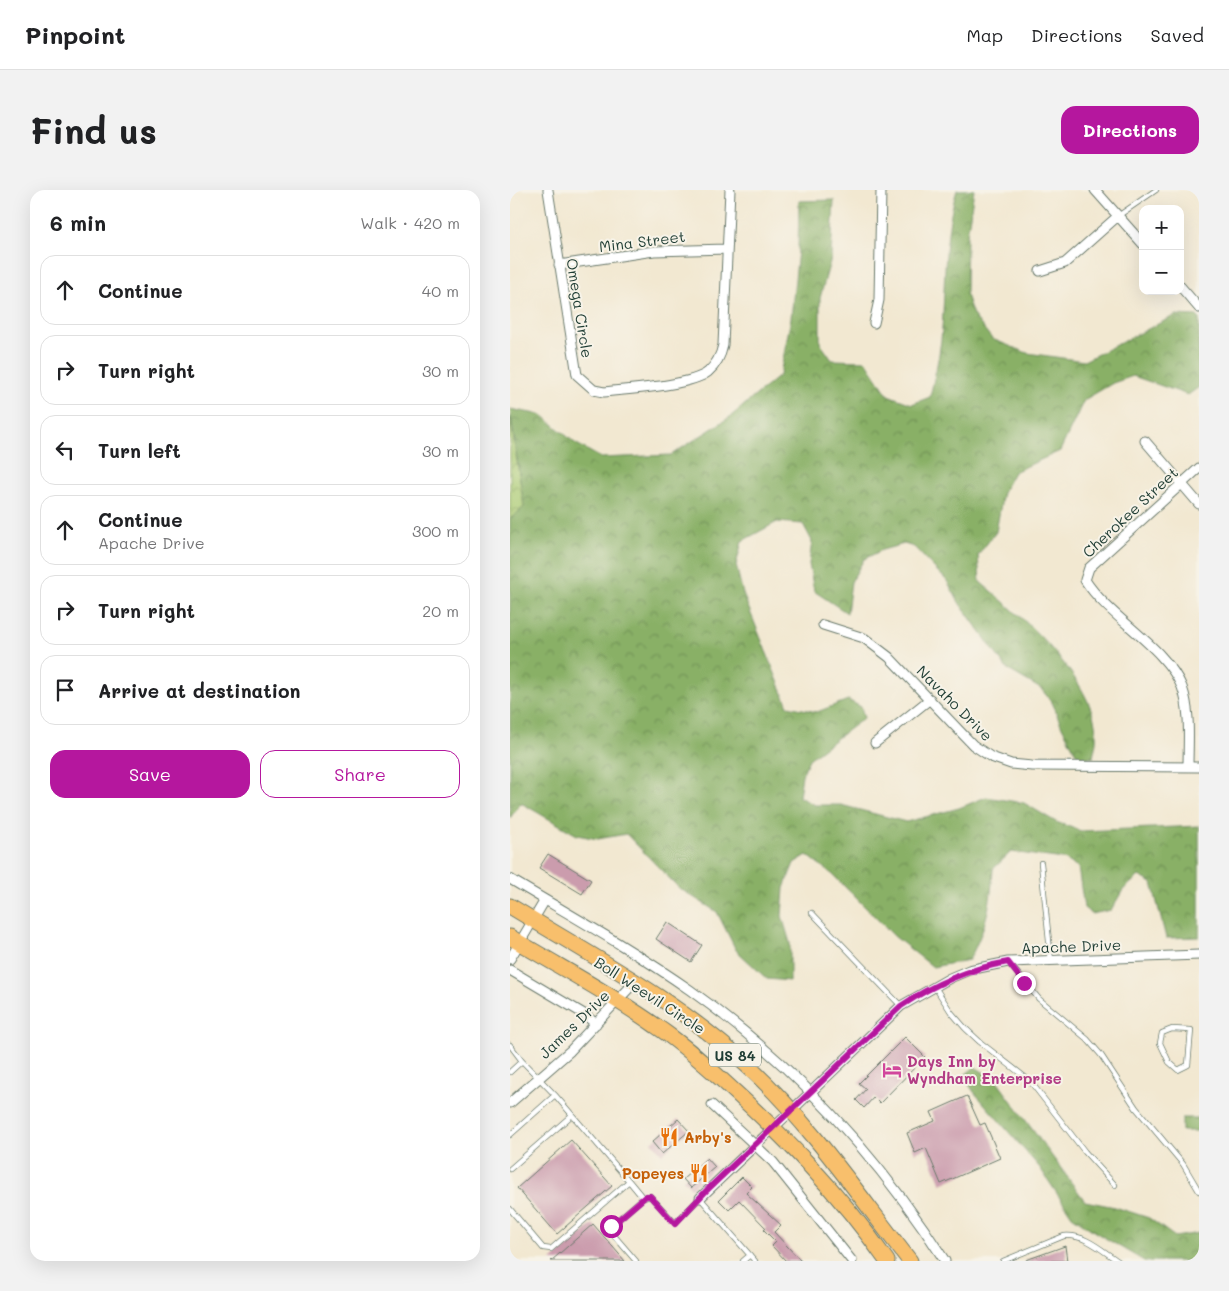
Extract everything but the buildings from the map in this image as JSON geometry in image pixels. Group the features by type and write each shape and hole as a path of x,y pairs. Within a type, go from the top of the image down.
{"highway":[{"name":"Boll Weevil Circle","path":"510,906 634,983 719,1041 792,1111 831,1157 910,1261"},
{"name":"Boll Weevil Circle","path":"514,940 618,1001 680,1043 774,1127 838,1196 887,1261"}],"street":[{"name":"Omega Circle","path":"548,190 577,375 594,390 604,392 687,381 707,372 715,365 723,345 730,190"},
{"path":"874,323 879,300 880,190"},
{"path":"1095,190 1139,240"},
{"path":"1040,271 1065,263 1118,216"},
{"name":"Mina Street","path":"559,265 654,251 728,249"},
{"path":"1184,291 1199,308"},
{"path":"1145,440 1180,484 1199,504"},
{"name":"Cherokee Street","path":"1188,767 1187,709 1178,679 1158,654 1097,597 1084,580 1089,568 1199,468"},
{"name":"Navaho Drive","path":"824,625 864,638 889,657 973,745 991,757 1011,764 1032,766 1199,767"},
{"path":"875,743 930,699"},
{"path":"510,879 691,991 741,1029 812,1092 848,1129 895,1187 945,1261"},
{"path":"510,959 514,940 534,921 545,900"},
{"name":"Apache Drive","path":"700,1198 901,1006 935,986 968,970 1008,962 1199,955"},
{"path":"510,970 584,1014 596,1024"},
{"name":"James Drive","path":"510,1103 596,1024 634,983"},
{"path":"712,1105 755,1145 807,1202 852,1261"}],"lane":[{"path":"1118,216 1156,190"},
{"path":"1041,862 1051,961"},
{"path":"812,913 901,1006"},
{"path":"1008,962 1039,999 1082,1034 1102,1055 1136,1108 1183,1164 1199,1191"},
{"path":"935,986 951,1012 970,1032 1030,1081 1085,1152 1115,1185"},
{"path":"1191,1030 1188,1065 1178,1070 1169,1062 1160,1043 1162,1033 1172,1029 1199,1030"},
{"path":"510,1046 555,1095 643,1198"},
{"path":"510,1072 522,1061"},
{"path":"510,1135 555,1095"},
{"path":"510,1169 572,1115"},
{"path":"510,1208 543,1248 551,1249 628,1181"},
{"path":"636,1261 611,1232 611,1226 643,1198 650,1196 675,1224 700,1198 755,1261"},
{"path":"1003,1261 1064,1236 1073,1235 1087,1240 1118,1261"},
{"path":"743,1261 750,1256"}],"green space":[{"path":"957,190 974,190 967,235 966,295 973,315 992,339 1027,353 1084,361 1176,315 1197,316 1199,318 1199,387 1188,395 1133,376 1113,383 1084,400 1060,451 1014,472 1003,492 996,532 978,555 980,582 1015,612 1053,650 1070,671 1083,692 1093,714 1096,743 1093,758 1078,757 1062,727 1052,702 1041,689 1007,669 960,604 947,581 914,547 904,544 882,550 864,559 851,582 847,613 814,591 809,564 812,541 803,524 777,522 742,541 736,565 743,594 788,706 817,712 848,700 861,707 864,718 809,759 802,775 799,797 815,805 841,805 906,822 959,808 986,797 1024,803 1056,822 1081,831 1199,826 1199,937 1166,938 1152,883 1139,876 1123,890 1111,910 1092,914 1084,908 1078,867 1064,859 1011,852 993,869 987,916 969,960 933,967 894,936 832,874 807,855 794,863 784,888 782,916 790,943 790,981 767,979 736,950 717,912 679,888 626,834 598,839 577,835 521,803 510,818 510,519 524,507 510,409 542,415 575,443 601,458 671,455 730,417 780,375 791,318 798,250 799,201 834,200 831,258 820,298 820,343 832,360 866,361 888,395 912,404 930,397 940,347 947,245 952,208"},
{"path":"510,416 524,507 510,519"},
{"path":"975,1067 996,1080 1085,1201 1115,1207 1149,1218 1175,1237 1199,1233 1199,1261 1144,1261 1072,1216 1040,1168 974,1092 963,1076"},
{"path":"1182,1118 1199,1118 1199,1131 1182,1131"}],"place":[{"name":"Days Inn by Wyndham Enterprise","path":"892,1070"},
{"name":"Arby's","path":"669,1137"},
{"name":"Popeyes","path":"699,1173"}],"route":[{"path":"611,1226 646,1196 650,1196 675,1224 707,1190 901,1006 918,994 968,970 1008,962 1024,983"}]}
